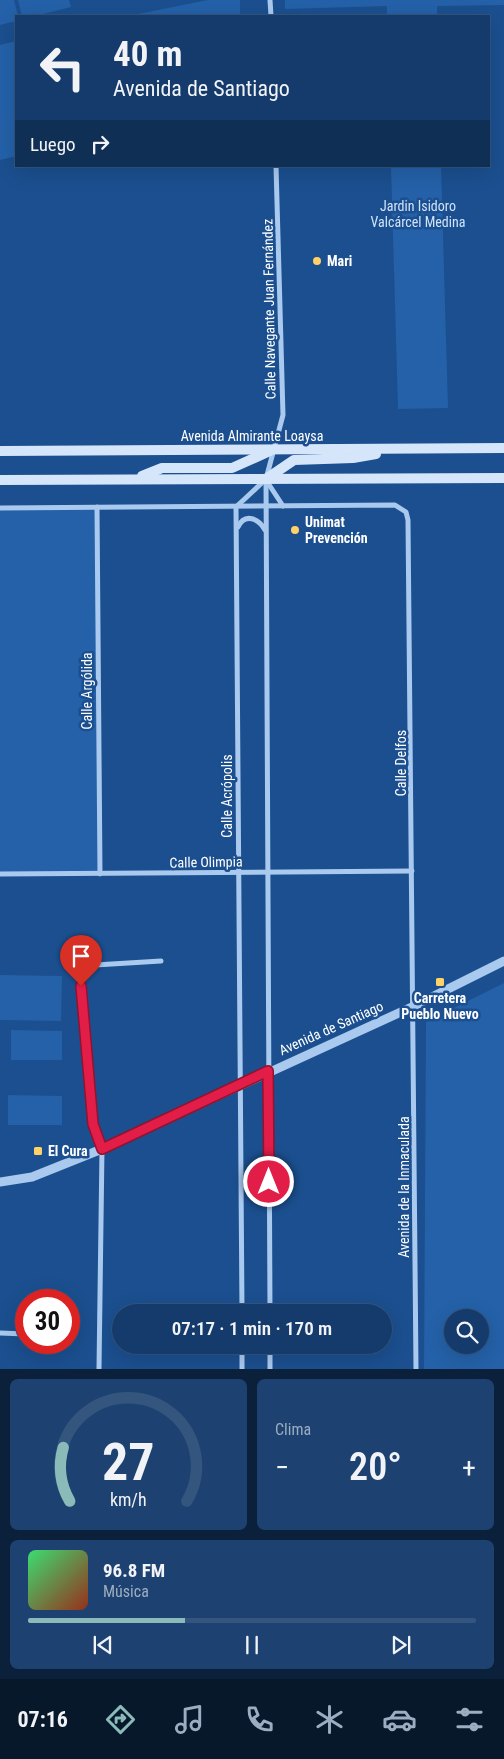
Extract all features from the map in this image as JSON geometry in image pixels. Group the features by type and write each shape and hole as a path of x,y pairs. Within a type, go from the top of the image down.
{"main road":[{"name":"Avenida Almirante Loaysa","path":"0,451 504,448"},
{"path":"266,479 294,460 353,458 407,449"},
{"path":"136,478 162,468 232,468 274,450"},
{"path":"0,480 504,478"}],"street":[{"path":"270,0 270,15"},
{"name":"Calle Navegante Juan Fernández","path":"266,506 266,479 283,415 276,167"},
{"path":"236,507 266,479 282,506"},
{"name":"Calle Delfos","path":"282,506 395,505 406,512 408,520 414,1006"},
{"path":"266,506 270,1304"},
{"path":"0,508 282,506"},
{"name":"Calle Argólida","path":"97,507 100,874"},
{"name":"Calle Acrópolis","path":"236,507 242,1304"},
{"path":"236,529 240,522 250,518 257,520 266,530"},
{"name":"Calle Olimpia","path":"0,874 412,871"},
{"path":"99,1369 102,1149 93,1124 79,966 161,961"},
{"name":"Avenida de Santiago","path":"0,1182 32,1176 102,1149 240,1086 268,1071 414,1006 504,961"},
{"name":"Avenida de la Inmaculada","path":"414,1006 416,1369"},
{"path":"0,1333 15,1334"},
{"path":"242,1354 242,1369"},
{"path":"270,1354 270,1369"}],"green space":[{"path":"0,0 14,0 18,15 15,15 15,21 0,25"},
{"path":"18,0 69,0 71,7 39,15 22,15"},
{"path":"208,0 240,0 240,15 133,15"},
{"path":"285,0 504,0 504,5 437,6 437,15 387,15 387,6 285,9"},
{"path":"15,41 15,156 0,160 0,45"},
{"name":"Jardin Isidoro Valcárcel Medina","path":"391,167 441,167 448,408 398,409"},
{"path":"97,507 100,874 0,874 0,508"},
{"path":"0,975 62,976 61,1021 0,1020"},
{"path":"504,983 504,1369 424,1369 426,1022"},
{"path":"11,1030 62,1031 62,1060 11,1060"},
{"path":"8,1095 62,1096 62,1125 8,1125"}],"place":[{"name":"Mari","path":"317,261"},
{"name":"Unimat Prevención","path":"295,530"},
{"name":"Carretera Pueblo Nuevo","path":"440,982"},
{"name":"El Cura","path":"38,1151"}],"route":[{"path":"81,986 93,1124 102,1149 240,1086 268,1071 269,1182"}]}
